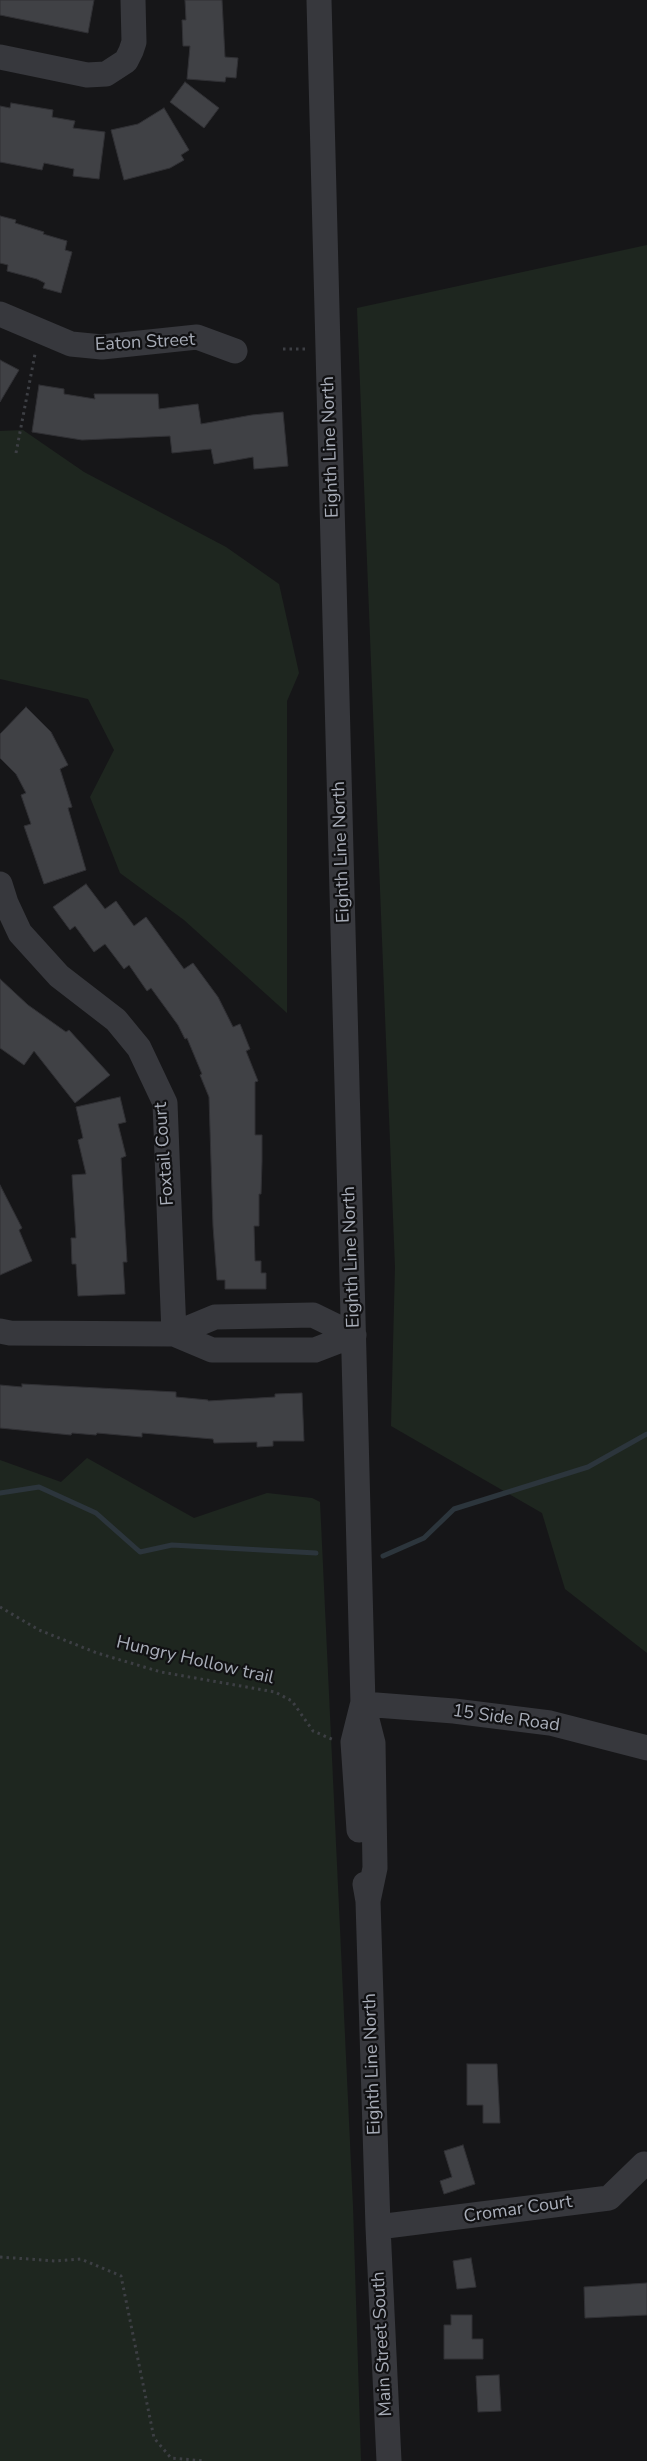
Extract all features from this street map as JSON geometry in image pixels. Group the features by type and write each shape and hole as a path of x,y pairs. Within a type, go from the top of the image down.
{"street":[{"path":"0,57 87,75 106,74 126,61 131,52 134,42 133,0"},
{"name":"Eighth Line North","path":"319,0 363,1704 373,1743 375,1868 368,1901 378,2227"},
{"name":"Eaton Street","path":"0,314 71,344 102,348 197,337 235,352"},
{"name":"Foxtail Court","path":"0,884 6,903 20,932 59,976 116,1020 139,1048 165,1103 174,1334"},
{"path":"174,1334 215,1317 313,1314 354,1335"},
{"path":"0,1331 10,1333 174,1334 212,1350 315,1350 354,1335"},
{"name":"15 Side Road","path":"363,1704 454,1711 550,1723 647,1748"},
{"name":"Cromar Court","path":"378,2227 610,2198 644,2164"},
{"name":"Main Street South","path":"378,2227 389,2461"}],"path":[{"path":"283,349 311,349"},
{"path":"16,453 35,354"},
{"name":"Hungry Hollow trail","path":"0,1607 39,1630 96,1653 161,1672 275,1692 292,1701 313,1731 337,1742"},
{"path":"0,2257 56,2261 81,2258 121,2276 154,2438 171,2458 206,2461"}],"shaded area":[{"path":"647,245 647,1653 565,1589 542,1513 391,1426 395,1267 357,308"},
{"path":"23,430 84,472 226,547 279,584 299,673 287,701 287,1013 184,920 120,873 90,797 114,750 88,699 0,679 0,431"},
{"path":"87,1458 194,1518 267,1493 312,1498 320,1502 353,2207 361,2461 0,2461 0,1460 61,1482"}],"building":[{"path":"0,0 94,0 88,33 0,15"},
{"path":"185,0 222,0 225,57 238,58 236,78 226,77 225,82 187,79 190,46 183,46 182,20 186,20"},
{"path":"185,82 219,108 204,128 170,102"},
{"path":"11,103 53,110 52,117 75,121 73,128 105,132 99,179 73,176 74,169 44,163 42,170 0,162 0,106 10,108"},
{"path":"164,108 189,150 181,155 184,160 170,168 124,180 111,130 138,124"},
{"path":"0,216 16,220 15,223 67,241 65,250 72,252 61,293 43,288 45,283 37,279 7,271 8,265 0,263"},
{"path":"0,360 19,370 0,402"},
{"path":"39,385 64,389 64,394 95,399 94,394 158,394 159,409 198,404 201,424 252,415 283,412 288,466 254,469 253,457 214,464 211,449 172,453 170,436 82,440 32,432"},
{"path":"26,707 51,732 68,765 60,769 72,807 68,808 86,870 44,884 24,826 31,824 21,795 26,793 16,774 0,758 0,734"},
{"path":"86,884 105,909 116,901 134,926 146,917 184,969 193,963 218,997 233,1027 240,1024 250,1049 246,1051 258,1081 255,1082 255,1135 262,1135 262,1162 259,1226 254,1226 255,1261 261,1261 261,1273 266,1273 266,1289 225,1289 225,1280 217,1280 213,1226 209,1097 200,1075 202,1074 187,1038 185,1039 178,1025 151,988 147,991 129,965 124,969 105,944 94,952 75,926 70,930 53,907"},
{"path":"0,979 28,1005 66,1032 69,1030 110,1075 75,1103 34,1051 24,1065 0,1048"},
{"path":"120,1097 126,1122 118,1124 126,1156 121,1158 127,1262 123,1262 125,1294 78,1296 76,1264 72,1264 71,1238 76,1238 72,1175 86,1174 78,1140 83,1138 76,1107"},
{"path":"0,1185 22,1228 19,1230 32,1261 0,1275"},
{"path":"22,1384 176,1392 176,1397 208,1401 275,1397 275,1394 302,1393 304,1441 273,1441 273,1446 257,1447 257,1442 214,1443 213,1439 142,1433 142,1437 97,1433 96,1435 72,1433 71,1435 0,1428 0,1385 22,1387"},
{"path":"467,2064 497,2064 500,2123 483,2123 483,2105 467,2105"},
{"path":"463,2145 475,2184 444,2194 440,2181 452,2177 444,2151"},
{"path":"471,2258 476,2287 457,2289 453,2261"},
{"path":"647,2283 647,2315 585,2318 584,2287"},
{"path":"451,2315 472,2315 472,2339 483,2339 483,2359 444,2359 444,2325 451,2325"},
{"path":"499,2375 501,2411 478,2412 476,2376"}],"waterway":[{"path":"383,1556 424,1538 454,1509 588,1467 647,1434"},
{"path":"0,1493 39,1487 96,1513 140,1552 172,1545 316,1553"}]}
